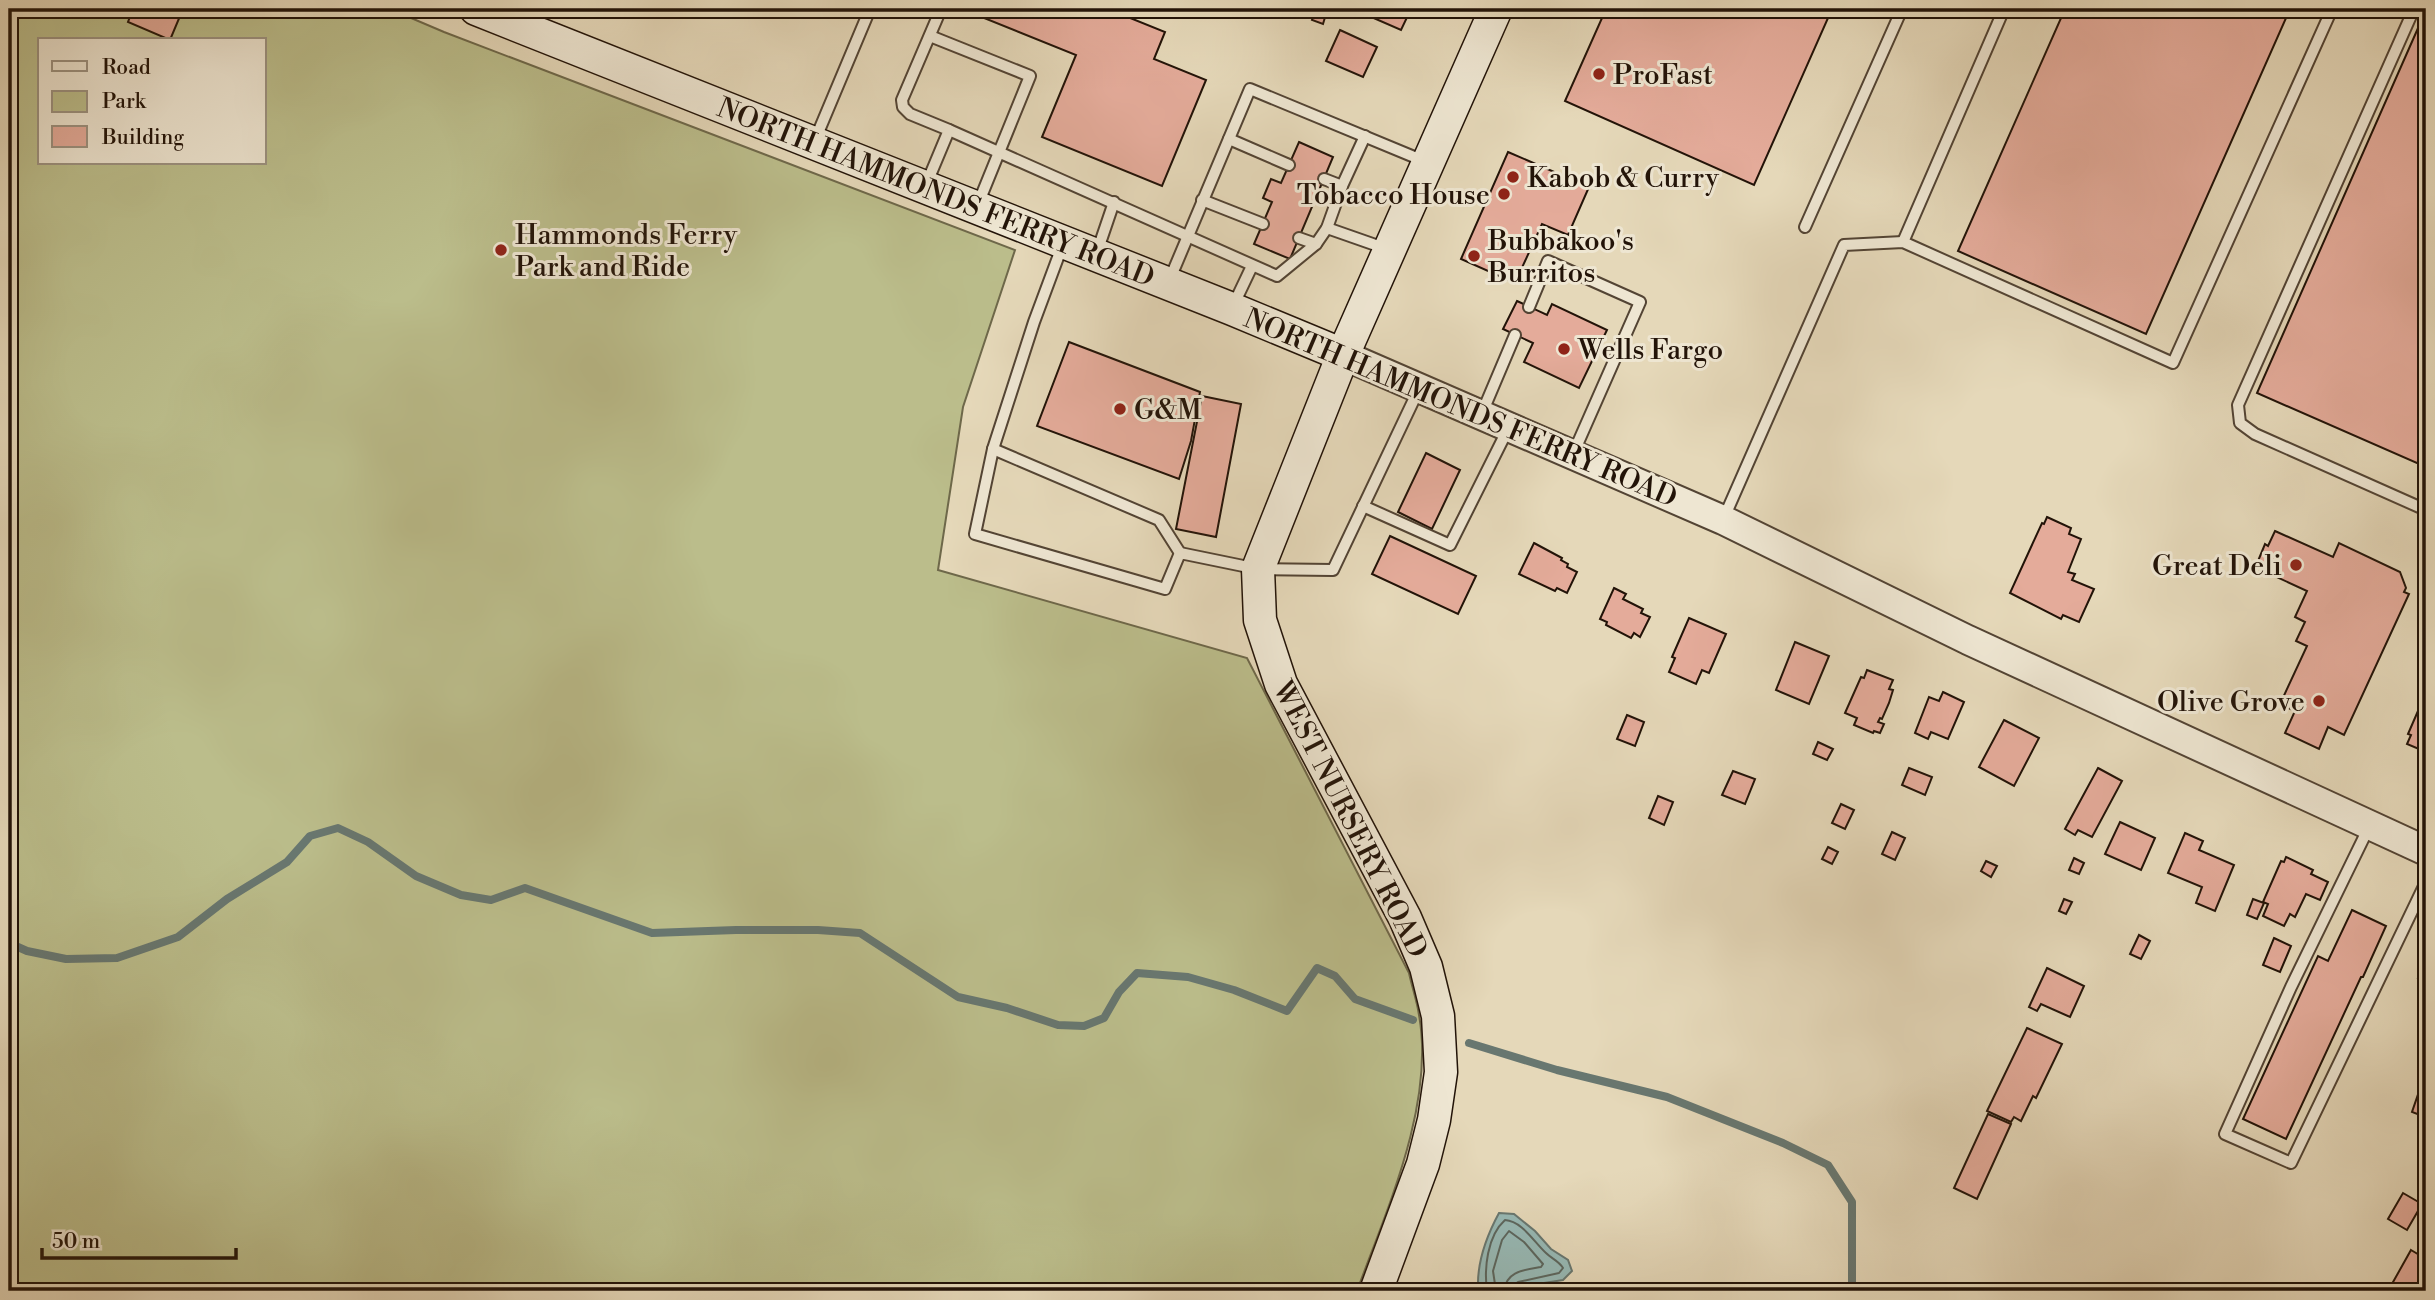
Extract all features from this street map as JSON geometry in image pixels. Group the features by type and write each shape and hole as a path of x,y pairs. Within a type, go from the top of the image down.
{"main road":[{"name":"NORTH HAMMONDS FERRY ROAD","path":"476,9 1096,254 1343,355"},
{"name":"WEST NURSERY ROAD","path":"1376,1291 1423,1164 1434,1120 1441,1072 1438,1017 1426,967 1405,918 1281,684 1260,620 1258,569 1343,355 1496,9"}],"street":[{"name":"NORTH HAMMONDS FERRY ROAD","path":"1343,355 1420,386 1723,520 1968,640 2426,851"}],"lane":[{"path":"814,143 870,9"},
{"path":"941,9 902,100 902,107 910,114 1277,276 1316,244 1327,228 1365,136"},
{"path":"1805,227 1902,9"},
{"path":"1903,242 2004,9"},
{"path":"1723,520 1844,245 1903,242 2173,363 2332,9"},
{"path":"2414,9 2238,405 2240,423 2255,434 2426,510"},
{"path":"930,36 1030,76 977,207"},
{"path":"1168,283 1250,89 1429,163"},
{"path":"925,187 949,130"},
{"path":"1229,139 1289,165"},
{"path":"1324,179 1342,187"},
{"path":"1202,200 1263,224"},
{"path":"1096,254 1114,202"},
{"path":"1327,228 1390,250"},
{"path":"1299,238 1316,244"},
{"path":"1064,242 1034,322 993,449 975,534 1165,589 1180,553"},
{"path":"1529,307 1548,261 1640,302 1573,454"},
{"path":"1232,309 1252,266"},
{"path":"1482,414 1515,335"},
{"path":"993,449 1159,520 1180,553 1258,569 1333,570 1420,386"},
{"path":"1363,506 1450,545 1510,426"},
{"path":"2370,825 2291,987 2225,1134 2291,1163 2426,882"}],"green space":[{"path":"9,9 390,9 1015,250 963,407 938,570 1247,658 1409,973 1418,1010 1422,1049 1414,1120 1394,1191 1357,1291 9,1291"}],"water":[{"path":"1499,1213 1514,1214 1551,1249 1568,1260 1572,1271 1563,1280 1525,1286 1514,1291 1485,1291 1478,1288 1483,1249"}],"building":[{"path":"133,9 183,9 171,38 128,22"},
{"path":"988,9 1108,9 1165,32 1154,59 1206,80 1162,186 1042,137 1076,55 984,18"},
{"path":"1353,9 1411,9 1401,30"},
{"path":"1606,9 1832,9 1754,185 1565,101"},
{"path":"2065,9 2290,9 2146,334 1958,251"},
{"path":"2426,10 2426,467 2257,393"},
{"path":"1315,11 1326,14 1323,24 1312,20"},
{"path":"1340,30 1377,47 1363,77 1326,61"},
{"path":"1299,142 1333,157 1290,259 1254,244 1272,202 1263,198 1271,179 1281,183"},
{"path":"1508,152 1589,187 1568,235 1542,224 1515,283 1461,259"},
{"name":"Wells Fargo","path":"1517,301 1547,315 1552,304 1607,330 1579,388 1524,362 1533,343 1503,329"},
{"name":"G&M","path":"1069,342 1200,392 1191,441 1179,479 1037,426"},
{"path":"1202,396 1241,404 1216,537 1176,529"},
{"path":"1426,453 1460,470 1432,529 1398,512"},
{"path":"2047,517 2071,528 2069,534 2081,539 2068,572 2075,574 2072,580 2094,589 2079,622 2063,615 2061,619 2010,593"},
{"path":"2275,531 2333,557 2339,543 2400,572 2406,588 2404,592 2409,594 2344,735 2328,727 2319,749 2285,733 2295,711 2280,704 2307,646 2296,641 2305,622 2295,617 2307,591 2268,573 2271,567 2258,561 2265,544 2268,546"},
{"path":"1390,536 1476,576 1458,614 1372,574"},
{"path":"1534,543 1562,558 1561,560 1568,564 1567,567 1577,572 1567,593 1557,588 1555,591 1519,574"},
{"path":"1614,588 1626,594 1623,599 1643,609 1641,613 1650,617 1640,637 1634,633 1631,638 1600,619"},
{"path":"1689,618 1726,634 1709,673 1702,670 1696,684 1669,672 1675,658 1672,657"},
{"path":"1795,642 1829,656 1809,704 1776,690"},
{"path":"1867,670 1893,680 1889,689 1893,690 1889,703 1878,722 1884,724 1880,733 1854,725 1857,718 1845,713 1861,677 1864,678"},
{"path":"1943,692 1964,702 1948,739 1931,732 1928,739 1915,733 1929,697 1939,701"},
{"path":"2426,699 2426,752 2407,744 2411,735 2408,734 2421,704 2424,705"},
{"path":"1627,715 1644,722 1635,746 1617,739"},
{"path":"2004,720 2039,738 2014,786 1979,767"},
{"path":"1818,742 1833,749 1827,760 1813,754"},
{"path":"1909,768 1932,777 1925,795 1902,785"},
{"path":"2098,768 2122,781 2092,837 2078,830 2075,835 2065,829"},
{"path":"1733,771 1755,779 1745,804 1722,795"},
{"path":"1658,796 1673,802 1664,825 1649,818"},
{"path":"1841,804 1854,810 1845,829 1832,823"},
{"path":"2120,822 2155,838 2141,870 2105,854"},
{"path":"1892,832 1905,838 1895,860 1882,854"},
{"path":"2185,833 2203,841 2199,850 2234,865 2215,911 2196,903 2202,887 2168,873"},
{"path":"1828,847 1838,852 1832,864 1822,859"},
{"path":"2286,857 2313,870 2311,874 2328,882 2320,900 2306,894 2295,917 2290,914 2284,926 2263,916 2268,904 2263,902 2281,861 2284,862"},
{"path":"2074,858 2084,863 2079,874 2069,870"},
{"path":"1986,861 1997,866 1991,877 1981,871"},
{"path":"2064,899 2072,902 2066,914 2059,911"},
{"path":"2253,899 2264,903 2257,919 2247,915"},
{"path":"2352,910 2386,926 2286,1139 2243,1119 2318,956 2328,961"},
{"path":"2139,935 2150,941 2141,959 2130,954"},
{"path":"2274,938 2291,946 2280,972 2263,965"},
{"path":"2426,959 2426,981 2418,978"},
{"path":"2047,968 2084,986 2070,1017 2041,1004 2037,1011 2029,1007"},
{"path":"2027,1028 2062,1044 2036,1098 2033,1096 2021,1121 2014,1117 2011,1122 1987,1111"},
{"path":"2426,1071 2426,1114 2425,1117 2412,1112"},
{"path":"1988,1114 2011,1124 1977,1199 1954,1188"},
{"path":"2403,1193 2422,1204 2407,1230 2388,1219"},
{"path":"2411,1250 2426,1259 2426,1274 2417,1291 2388,1291"}],"waterway":[{"path":"9,943 27,951 66,959 117,958 178,937 227,899 287,862 310,836 338,828 368,842 416,876 461,895 491,900 525,888 652,933 736,930 860,933 958,997 1007,1008 1058,1025 1084,1026 1104,1018 1119,992 1137,973 1188,977 1234,990 1287,1011 1317,968 1335,976 1355,999 1413,1020"},
{"path":"1469,1043 1557,1070 1667,1097 1783,1143 1828,1165 1852,1202 1852,1291"}],"place":[{"name":"ProFast","path":"1599,74"},
{"name":"Kabob & Curry","path":"1513,177"},
{"name":"Tobacco House","path":"1504,194"},
{"name":"Hammonds Ferry Park and Ride","path":"501,250"},
{"name":"Bubbakoo's Burritos","path":"1474,256"},
{"name":"Wells Fargo","path":"1564,349"},
{"name":"G&M","path":"1120,409"},
{"name":"Great Deli","path":"2296,565"},
{"name":"Olive Grove","path":"2319,701"}]}
